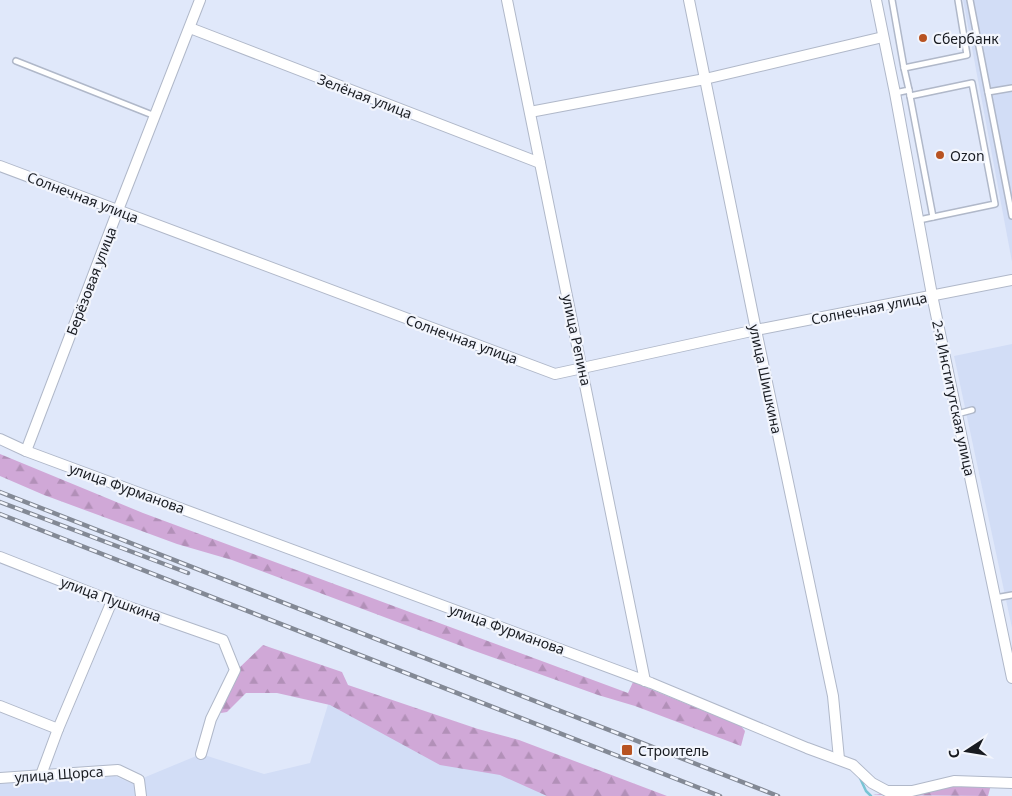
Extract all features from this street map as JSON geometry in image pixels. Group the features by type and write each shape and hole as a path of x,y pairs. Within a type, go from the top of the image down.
{"street":[{"name":"Берёзовая улица","path":"26,451 200,0"},
{"name":"улица Репина","path":"506,0 646,681"},
{"name":"улица Шишкина","path":"689,0 833,696 839,759"},
{"name":"2-я Институтская улица","path":"876,0 918,220 937,294 957,414 1012,678"},
{"name":"Зелёная улица","path":"190,28 540,163"},
{"path":"530,112 705,79 883,37"},
{"name":"Солнечная улица","path":"0,166 555,374 756,330 1012,280"},
{"name":"улица Фурманова","path":"0,440 646,681 807,748 853,765 872,783 887,791 912,791 954,781 1012,783"},
{"name":"улица Пушкина","path":"0,557 112,601 223,640 235,670 212,719 201,754"},
{"path":"41,775 58,729 112,601"},
{"path":"0,706 58,729"},
{"name":"улица Щорса","path":"0,778 118,770 139,780 141,796"}],"lane":[{"path":"892,0 933,217"},
{"path":"904,68 968,56 958,0"},
{"path":"970,0 1012,216"},
{"path":"16,61 155,116"},
{"path":"895,93 910,93 972,83 995,204 918,220"},
{"path":"988,92 1012,88"},
{"path":"957,414 972,410"},
{"path":"995,598 1012,595"}],"shaded area":[{"path":"963,0 1012,0 1012,262"},
{"path":"1012,344 1012,628 954,356"},
{"path":"330,698 575,796 0,796 0,784 115,776 131,783 201,754 264,774 310,763"}],"green space":[{"path":"0,454 143,513 628,693 633,682 741,726 745,731 741,746 635,706 598,695 472,650 232,560 177,544 44,495 0,476"},
{"path":"263,645 342,672 348,685 478,729 519,740 667,796 547,796 500,775 440,765 330,705 277,693 246,693 227,712 221,713 218,709 237,670"},
{"path":"954,784 991,785 988,796 873,795"}],"waterway":[{"path":"860,778 866,791 871,796"}],"railway":[{"path":"0,492 778,796"},
{"path":"0,502 188,573"},
{"path":"0,514 720,796"}],"place":[{"name":"Сбербанк","path":"923,38"},
{"name":"Ozon","path":"940,155"},
{"name":"Строитель","path":"627,750"}]}
